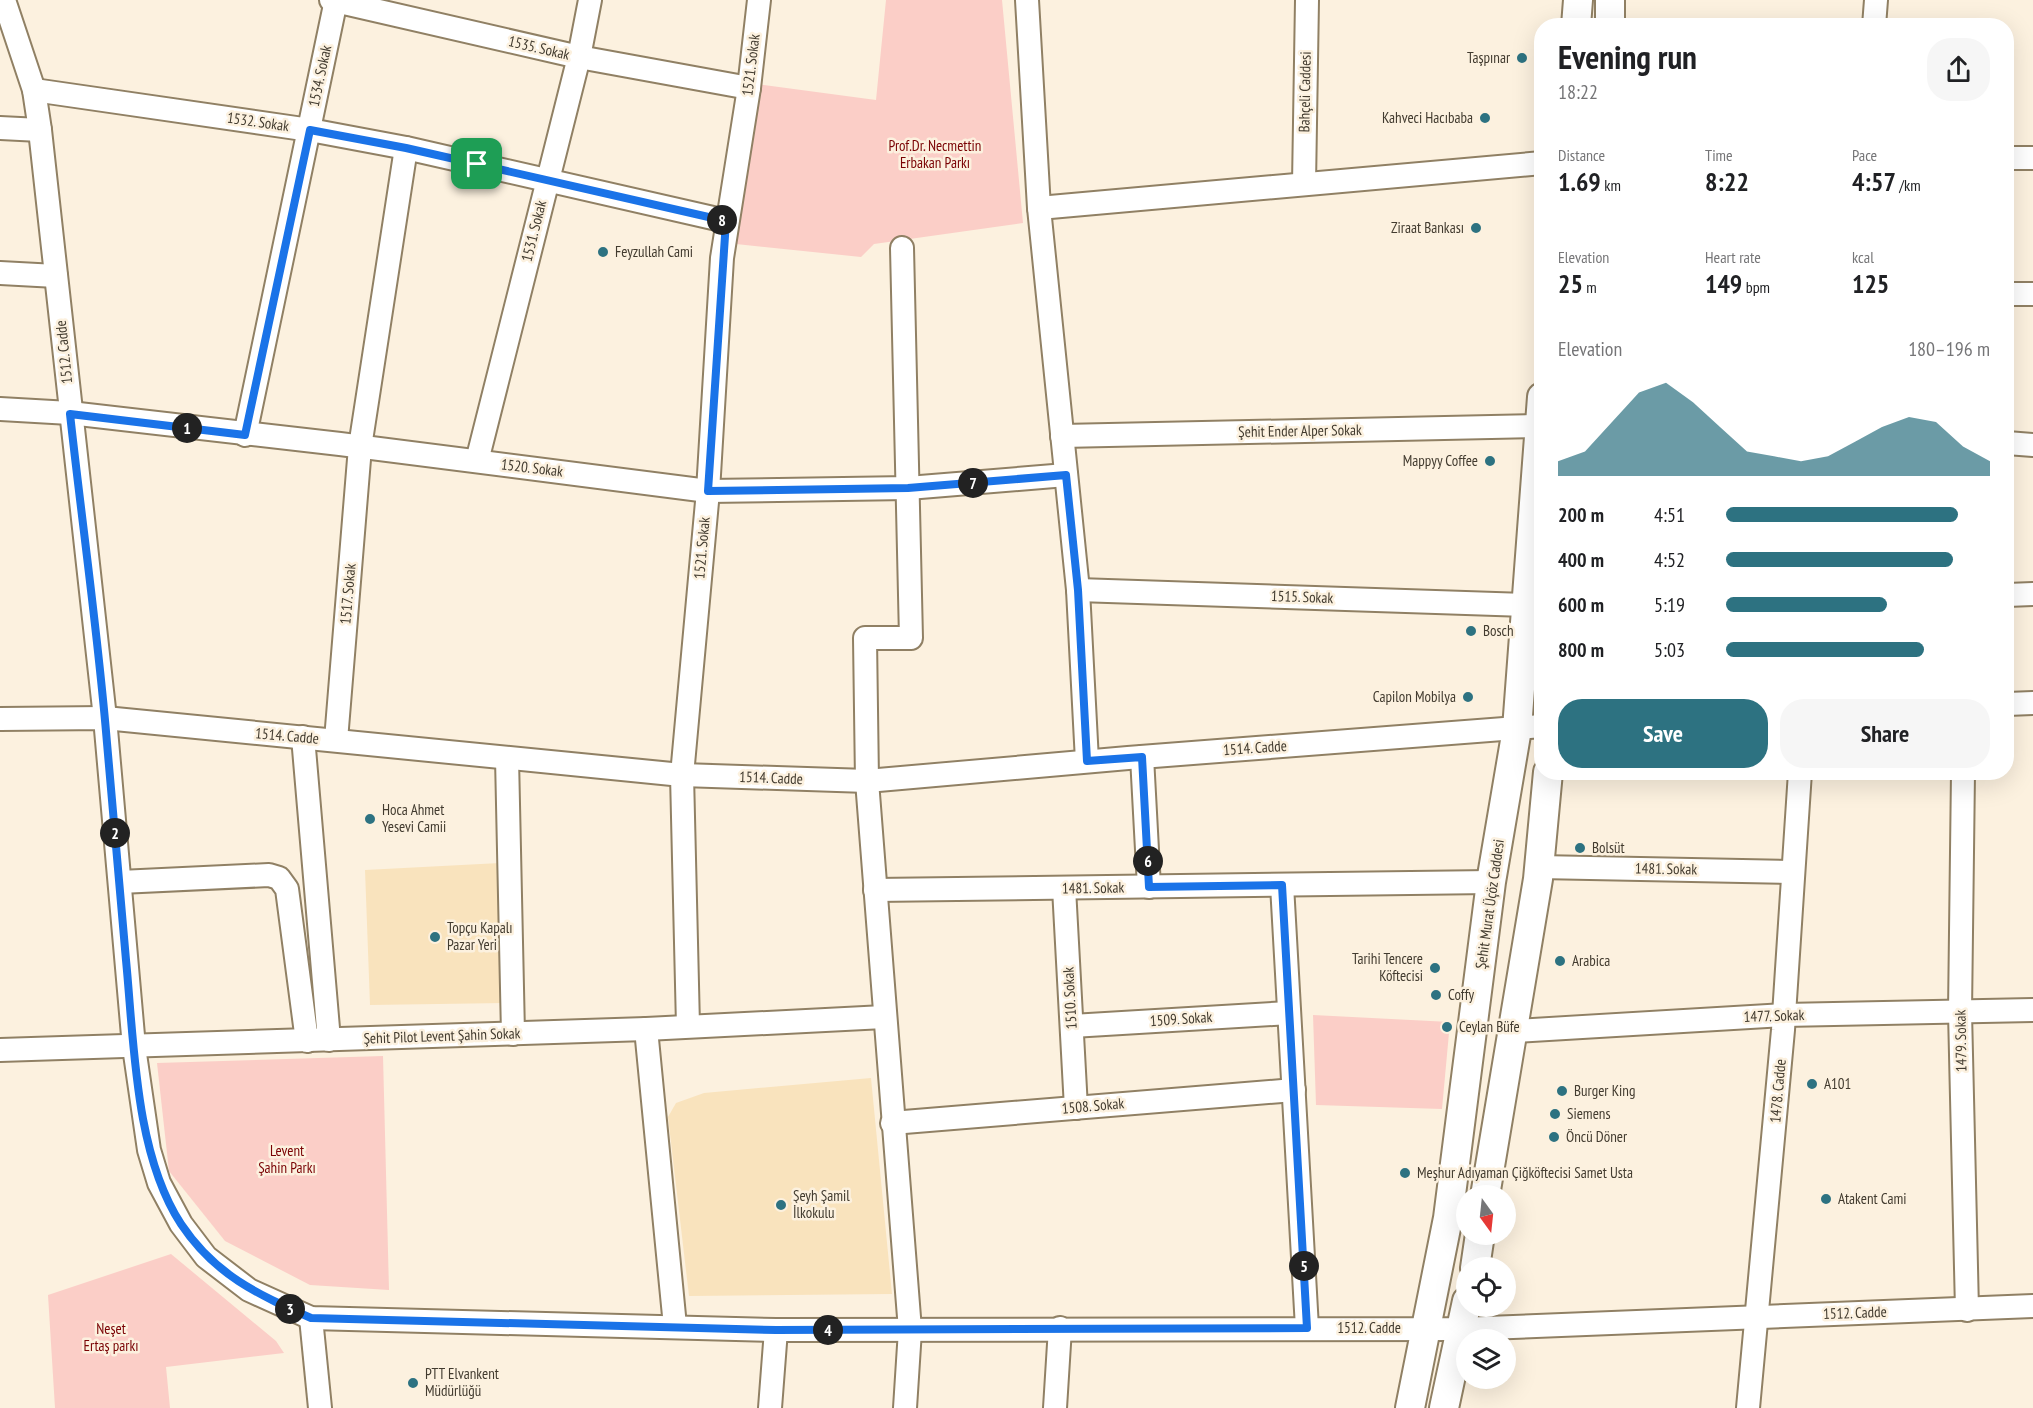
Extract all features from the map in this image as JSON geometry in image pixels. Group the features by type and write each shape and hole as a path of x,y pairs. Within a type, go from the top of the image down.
{"main road":[{"path":"1577,18 1578,0"},
{"path":"1610,18 1611,0"},
{"name":"Şehit Murat Üçöz Caddesi","path":"1410,1408 1424,1328 1448,1218 1491,882 1529,727 1526,605 1534,495"},
{"path":"1487,1185 1495,1128 1515,1031 1539,867 1547,780"},
{"path":"1461,1329 1464,1317"},
{"path":"1444,1408 1456,1352"}],"street":[{"name":"1512. Cadde","path":"4,0 34,90 40,130 105,718 134,1047 149,1150 159,1183 181,1224 206,1257 249,1290 311,1318 776,1330 1461,1329 2033,1306"},
{"name":"1535. Sokak","path":"334,0 579,57 749,88"},
{"name":"1534. Sokak","path":"245,435 310,130 334,0"},
{"name":"1531. Sokak","path":"477,461 579,57 590,0"},
{"name":"1521. Sokak","path":"688,1026 682,775 708,491 726,221 749,88 759,0"},
{"path":"1027,0 1039,208 1078,590 1087,761"},
{"name":"Bahçeli Caddesi","path":"1304,184 1307,0"},
{"path":"1875,18 1877,0"},
{"name":"1532. Sokak","path":"34,90 310,130 406,148 726,221"},
{"path":"0,128 40,130"},
{"name":"1517. Sokak","path":"336,740 360,447 406,148"},
{"path":"2014,158 2033,158"},
{"path":"1039,208 1534,164"},
{"path":"902,248 911,638 865,638 867,781 892,1124 910,1330 905,1408"},
{"path":"0,273 56,276"},
{"path":"2014,294 2033,294"},
{"name":"1520. Sokak","path":"0,409 70,414 360,447 708,491 908,488 1066,475"},
{"name":"Şehit Ender Alper Sokak","path":"1062,436 1534,426"},
{"path":"2014,444 2033,445"},
{"name":"1515. Sokak","path":"1078,590 1526,605"},
{"path":"2014,595 2033,594"},
{"path":"2014,704 2033,703"},
{"name":"1514. Cadde","path":"0,719 105,718 682,775 867,781 1087,761 1529,727"},
{"path":"303,737 318,1041"},
{"path":"1142,757 1149,887"},
{"path":"507,758 513,1034"},
{"name":"1478. Cadde","path":"1748,1408 1784,1015 1799,780"},
{"name":"1479. Sokak","path":"1963,780 1960,1012 1967,1310"},
{"name":"1481. Sokak","path":"1539,867 1793,872"},
{"path":"120,882 269,875 279,878 287,889 318,1041"},
{"name":"1481. Sokak","path":"875,890 1491,882"},
{"path":"1282,885 1307,1328"},
{"name":"1510. Sokak","path":"1064,888 1077,1108"},
{"name":"1477. Sokak","path":"1515,1031 1784,1015 2033,1010"},
{"name":"1509. Sokak","path":"1072,1026 1289,1013"},
{"name":"Şehit Pilot Levent Şahin Sokak","path":"0,1050 513,1034 884,1017"},
{"path":"646,1029 675,1326"},
{"name":"1508. Sokak","path":"892,1124 1294,1090"},
{"path":"311,1318 320,1408"},
{"path":"1055,1408 1060,1328"},
{"path":"770,1408 776,1330"}],"shaded area":[{"name":"Topçu Kapalı Pazar Yeri","path":"500,863 505,1003 370,1005 365,870"},
{"name":"Şeyh Şamil İlkokulu","path":"871,1078 892,1294 689,1296 668,1117 676,1103 704,1093"}],"green space":[{"name":"Prof.Dr. Necmettin Erbakan Parkı","path":"886,0 1002,0 1023,223 874,244 861,257 736,244 757,84 876,100"},
{"path":"1313,1015 1450,1022 1442,1109 1316,1105"},
{"name":"Levent Şahin Parkı","path":"383,1056 389,1290 310,1285 225,1241 169,1171 157,1063"},
{"name":"Neşet Ertaş parkı","path":"171,1254 276,1341 284,1353 166,1367 170,1408 55,1408 48,1295"}],"place":[{"name":"Taşpınar","path":"1522,58"},
{"name":"Kahveci Hacıbaba","path":"1485,118"},
{"name":"Ziraat Bankası","path":"1476,228"},
{"name":"Feyzullah Cami","path":"603,252"},
{"name":"Mappyy Coffee","path":"1490,461"},
{"name":"Bosch","path":"1471,631"},
{"name":"Capilon Mobilya","path":"1468,697"},
{"name":"Hoca Ahmet Yesevi Camii","path":"370,819"},
{"name":"Bolsüt","path":"1580,848"},
{"name":"Topçu Kapalı Pazar Yeri","path":"435,937"},
{"name":"Arabica","path":"1560,961"},
{"name":"Tarihi Tencere Köftecisi","path":"1435,968"},
{"name":"Coffy","path":"1436,995"},
{"name":"Ceylan Büfe","path":"1447,1027"},
{"name":"A101","path":"1812,1084"},
{"name":"Burger King","path":"1562,1091"},
{"name":"Siemens","path":"1555,1114"},
{"name":"Öncü Döner","path":"1554,1137"},
{"name":"Meşhur Adıyaman Çiğköftecisi Samet Usta","path":"1405,1173"},
{"name":"Atakent Cami","path":"1826,1199"},
{"name":"Şeyh Şamil İlkokulu","path":"781,1205"},
{"name":"PTT Elvankent Müdürlüğü","path":"413,1383"}],"route":[{"path":"310,130 477,164 726,221 708,491 908,488 1066,475 1078,590 1087,761 1142,757 1149,887 1282,885 1307,1328 776,1330 311,1318 249,1290 206,1257 181,1224 159,1183 149,1150 134,1047 105,718 70,414 245,435 310,130"}]}
